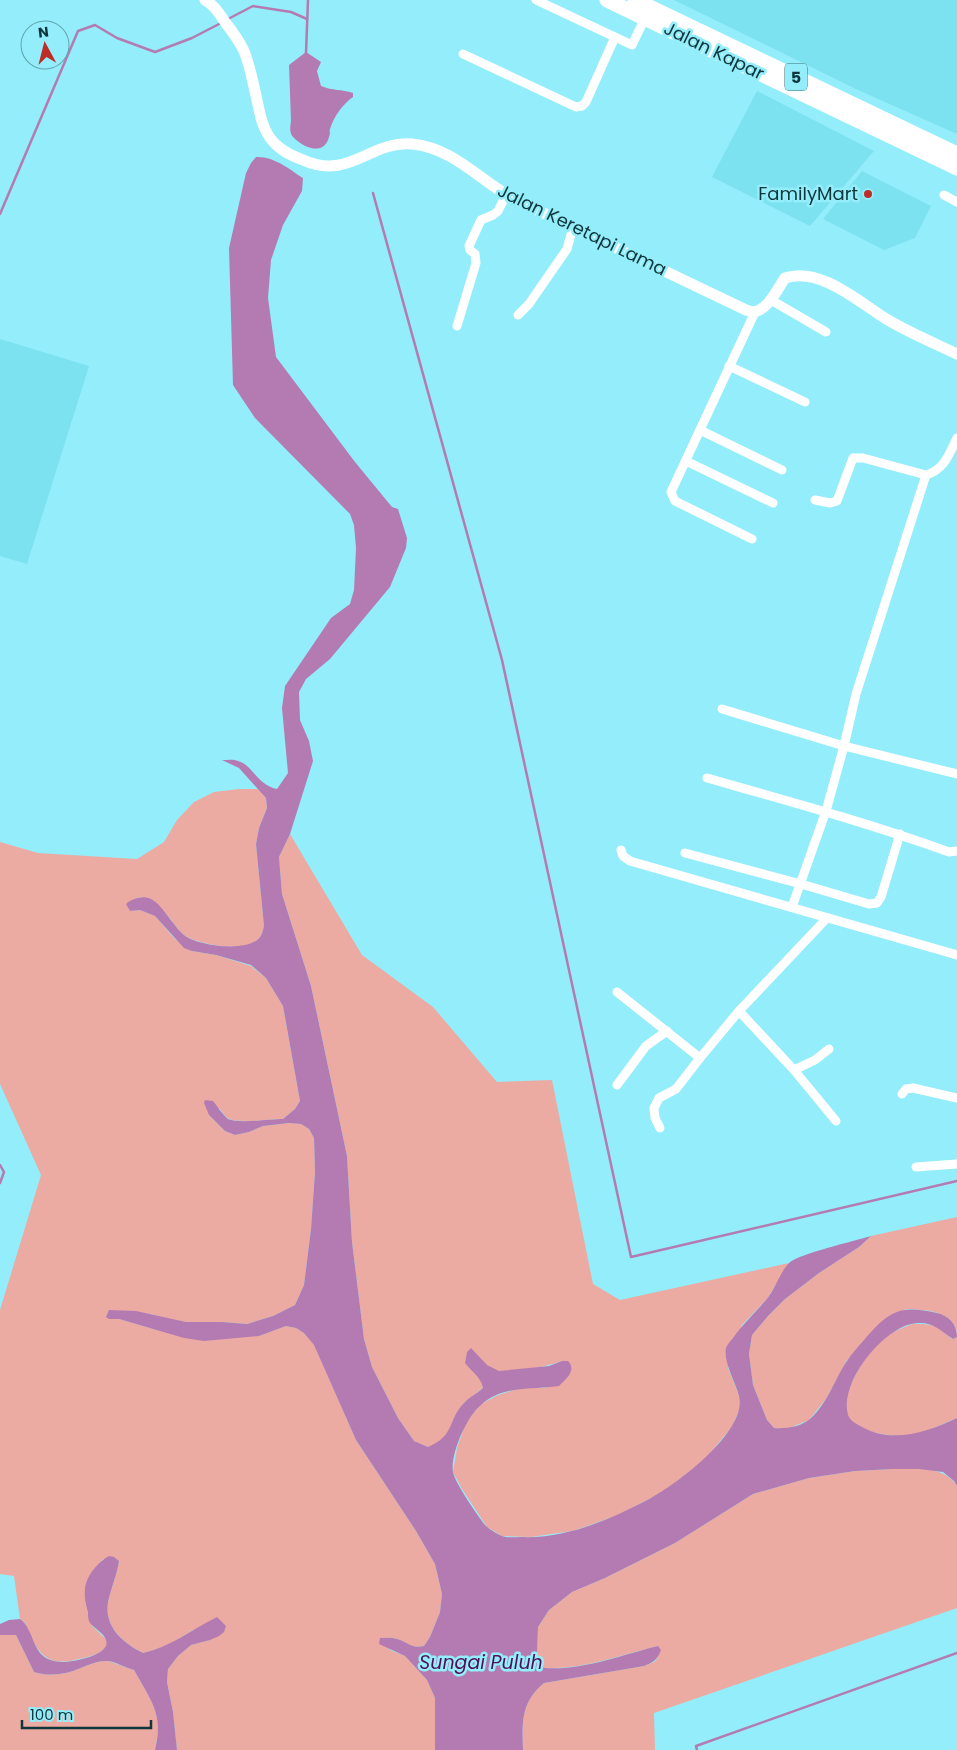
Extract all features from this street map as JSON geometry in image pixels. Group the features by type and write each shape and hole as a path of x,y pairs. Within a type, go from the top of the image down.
{"highway":[{"name":"Jalan Kapar","path":"606,0 957,168"},
{"name":"Jalan Kapar","path":"635,0 957,154"}],"street":[{"name":"Jalan Keretapi Lama","path":"205,0 216,8 244,52 266,133 271,141 280,149 312,164 326,167 348,163 392,146 401,144 421,145 453,157 506,195 746,310 755,312"},
{"path":"536,0 632,45 645,18"},
{"path":"463,54 576,107 582,106 586,102 615,37"},
{"path":"457,326 476,263 475,254 470,250 469,246 482,220 498,211 506,195"},
{"path":"944,195 957,202"},
{"path":"518,315 529,304 566,249 574,227"},
{"path":"752,539 675,501 671,492 755,312 771,300 785,278 790,276 812,278 824,282 848,293 889,320 957,354"},
{"path":"771,300 826,332"},
{"path":"729,366 805,402"},
{"path":"700,430 782,470"},
{"path":"815,500 830,503 837,501 853,458 863,458 926,475 936,472 943,465 957,438"},
{"path":"686,461 773,503"},
{"path":"792,907 826,811 856,694 926,475"},
{"path":"722,709 844,746 957,774"},
{"path":"707,778 826,811 900,834 949,852 957,851"},
{"path":"685,853 869,904 877,903 881,897 900,834"},
{"path":"621,850 623,856 630,861 957,955"},
{"path":"660,1128 655,1118 654,1108 659,1098 676,1089 739,1011 827,918"},
{"path":"617,992 700,1058"},
{"path":"739,1011 794,1070 836,1121"},
{"path":"617,1085 646,1046 667,1031"},
{"path":"794,1070 815,1060 829,1049"},
{"path":"902,1094 906,1089 914,1088 957,1098"},
{"path":"916,1167 957,1164"}],"shaded area":[{"path":"674,0 957,0 957,134 858,90"},
{"path":"757,91 874,151 810,226 712,177"},
{"path":"862,171 931,206 915,238 884,250 823,219"},
{"path":"0,339 89,366 27,564 0,556"},
{"path":"258,789 266,798 267,808 259,828 256,844 264,926 260,937 254,942 236,947 203,943 187,937 163,911 140,897 129,902 130,911 140,910 155,916 175,939 192,951 216,955 251,966 266,978 283,1006 300,1101 295,1109 283,1119 237,1121 226,1117 219,1108 209,1115 225,1131 235,1135 263,1126 289,1123 301,1124 309,1129 314,1138 315,1172 311,1229 304,1285 295,1305 273,1316 247,1324 186,1322 166,1319 151,1314 109,1319 119,1319 157,1330 259,1336 286,1326 296,1328 304,1333 314,1344 356,1440 416,1531 435,1564 442,1594 440,1612 430,1637 424,1646 413,1646 395,1638 380,1638 390,1650 405,1656 427,1680 435,1698 435,1750 177,1750 173,1712 167,1682 168,1669 178,1656 191,1645 210,1640 193,1630 169,1644 143,1653 122,1639 112,1626 108,1611 108,1602 119,1561 103,1559 90,1576 92,1626 107,1640 107,1646 98,1653 70,1661 62,1662 48,1659 38,1649 27,1625 20,1619 14,1576 0,1574 0,1310 41,1175 0,1084 0,842 38,853 137,859 164,842 177,820 194,802 214,792"},
{"path":"290,834 362,955 433,1007 497,1082 552,1080 593,1284 620,1300 789,1263 767,1299 742,1325 728,1368 740,1398 740,1408 732,1427 705,1459 666,1490 621,1514 573,1531 531,1537 502,1536 487,1527 453,1472 457,1448 466,1422 481,1404 498,1395 514,1390 529,1387 545,1388 562,1361 539,1367 504,1372 487,1365 471,1369 479,1377 483,1388 465,1402 458,1411 452,1427 439,1443 428,1447 414,1441 398,1418 372,1367 364,1339 352,1242 347,1156 311,986 282,894 279,857"},
{"path":"957,1217 957,1331 954,1324 943,1315 936,1312 906,1309 847,1360 826,1399 809,1420 787,1429 774,1428 767,1420 753,1385 749,1354 752,1335 768,1316 785,1299 819,1273 859,1247 871,1236"},
{"path":"912,1324 936,1326 952,1339 957,1337 957,1418 919,1433 906,1435 879,1434 861,1428 849,1418 846,1409 850,1387 862,1363 877,1344 894,1332"},
{"path":"893,1469 937,1471 945,1474 957,1486 957,1608 654,1713 655,1750 523,1750 524,1713 536,1690 544,1683 644,1666 658,1658 658,1646 572,1667 544,1668 537,1655 538,1627 549,1610 572,1592 605,1578 675,1543 753,1494 809,1478 855,1471"},
{"path":"0,1635 16,1635 34,1672 64,1673 104,1661 134,1670 150,1699 157,1717 158,1726 155,1750 0,1750"}],"water":[{"path":"306,52 321,62 317,71 321,86 353,93 353,97 336,115 327,143 319,148 304,145 293,137 290,131 289,65"},
{"name":"Sungai Puluh","path":"256,157 275,161 303,178 302,191 283,225 271,260 268,298 276,357 355,462 392,507 398,509 407,538 406,548 390,587 330,659 306,679 299,692 300,720 309,741 313,761 290,834 279,857 282,894 311,986 347,1156 352,1242 364,1339 372,1367 398,1418 414,1441 428,1447 443,1438 459,1409 483,1388 478,1378 465,1363 467,1352 471,1348 487,1365 499,1371 549,1366 562,1361 568,1361 571,1371 559,1386 508,1391 498,1394 481,1405 465,1426 454,1455 453,1464 453,1472 462,1491 482,1521 491,1530 502,1536 509,1537 555,1535 604,1520 651,1498 693,1469 722,1440 733,1425 739,1410 739,1396 726,1360 726,1348 769,1296 786,1267 794,1259 871,1236 859,1247 819,1273 785,1299 752,1335 749,1354 753,1385 767,1420 774,1428 793,1427 810,1419 822,1406 842,1368 853,1353 872,1330 895,1313 913,1309 941,1314 952,1321 957,1332 957,1337 953,1339 934,1326 924,1323 911,1324 899,1329 876,1347 865,1360 850,1388 847,1402 848,1415 852,1421 862,1427 885,1435 910,1434 934,1428 957,1418 957,1486 943,1472 919,1469 855,1471 809,1478 753,1494 675,1543 605,1578 572,1592 549,1610 538,1627 537,1655 544,1668 587,1665 658,1646 661,1650 655,1660 644,1666 544,1683 536,1690 527,1705 523,1722 523,1750 435,1750 435,1698 427,1680 405,1656 379,1644 380,1638 395,1638 413,1646 424,1646 430,1637 440,1612 442,1594 435,1564 416,1531 356,1440 314,1345 304,1333 296,1328 286,1326 259,1336 204,1341 184,1338 106,1317 109,1310 136,1311 186,1322 247,1324 273,1316 295,1305 304,1285 311,1229 315,1172 314,1138 309,1129 301,1124 289,1123 263,1126 235,1135 225,1131 209,1115 204,1103 205,1100 213,1101 228,1119 239,1121 283,1119 295,1109 300,1101 283,1006 266,978 251,965 184,948 155,916 140,910 130,911 126,904 137,898 151,899 184,935 211,945 245,945 254,942 261,936 264,926 256,844 259,828 267,808 266,798 239,768 222,760 235,760 243,763 265,784 277,789 288,773 282,708 285,686 331,618 350,604 354,590 356,548 354,525 350,514 255,418 233,385 229,248 246,173"},
{"path":"109,1556 119,1561 108,1602 109,1619 116,1633 136,1649 143,1653 162,1647 217,1617 226,1626 224,1632 219,1636 191,1645 178,1656 168,1669 167,1682 173,1712 177,1750 155,1750 158,1727 157,1717 150,1699 134,1670 104,1661 64,1673 34,1672 16,1635 0,1635 0,1624 9,1620 20,1619 28,1628 39,1651 50,1660 61,1662 74,1661 90,1657 103,1650 106,1640 89,1622 85,1592 90,1574"}],"waterway":[{"path":"306,53 308,0"},
{"path":"228,19 253,6 291,12 307,19"},
{"path":"0,214 78,31 95,25 117,38 155,52 192,38 221,23"},
{"path":"373,193 502,660 631,1257 957,1181"},
{"path":"0,1165 4,1172 0,1183"},
{"path":"697,1750 696,1746 957,1653"}],"place":[{"name":"FamilyMart","path":"868,194"}]}
